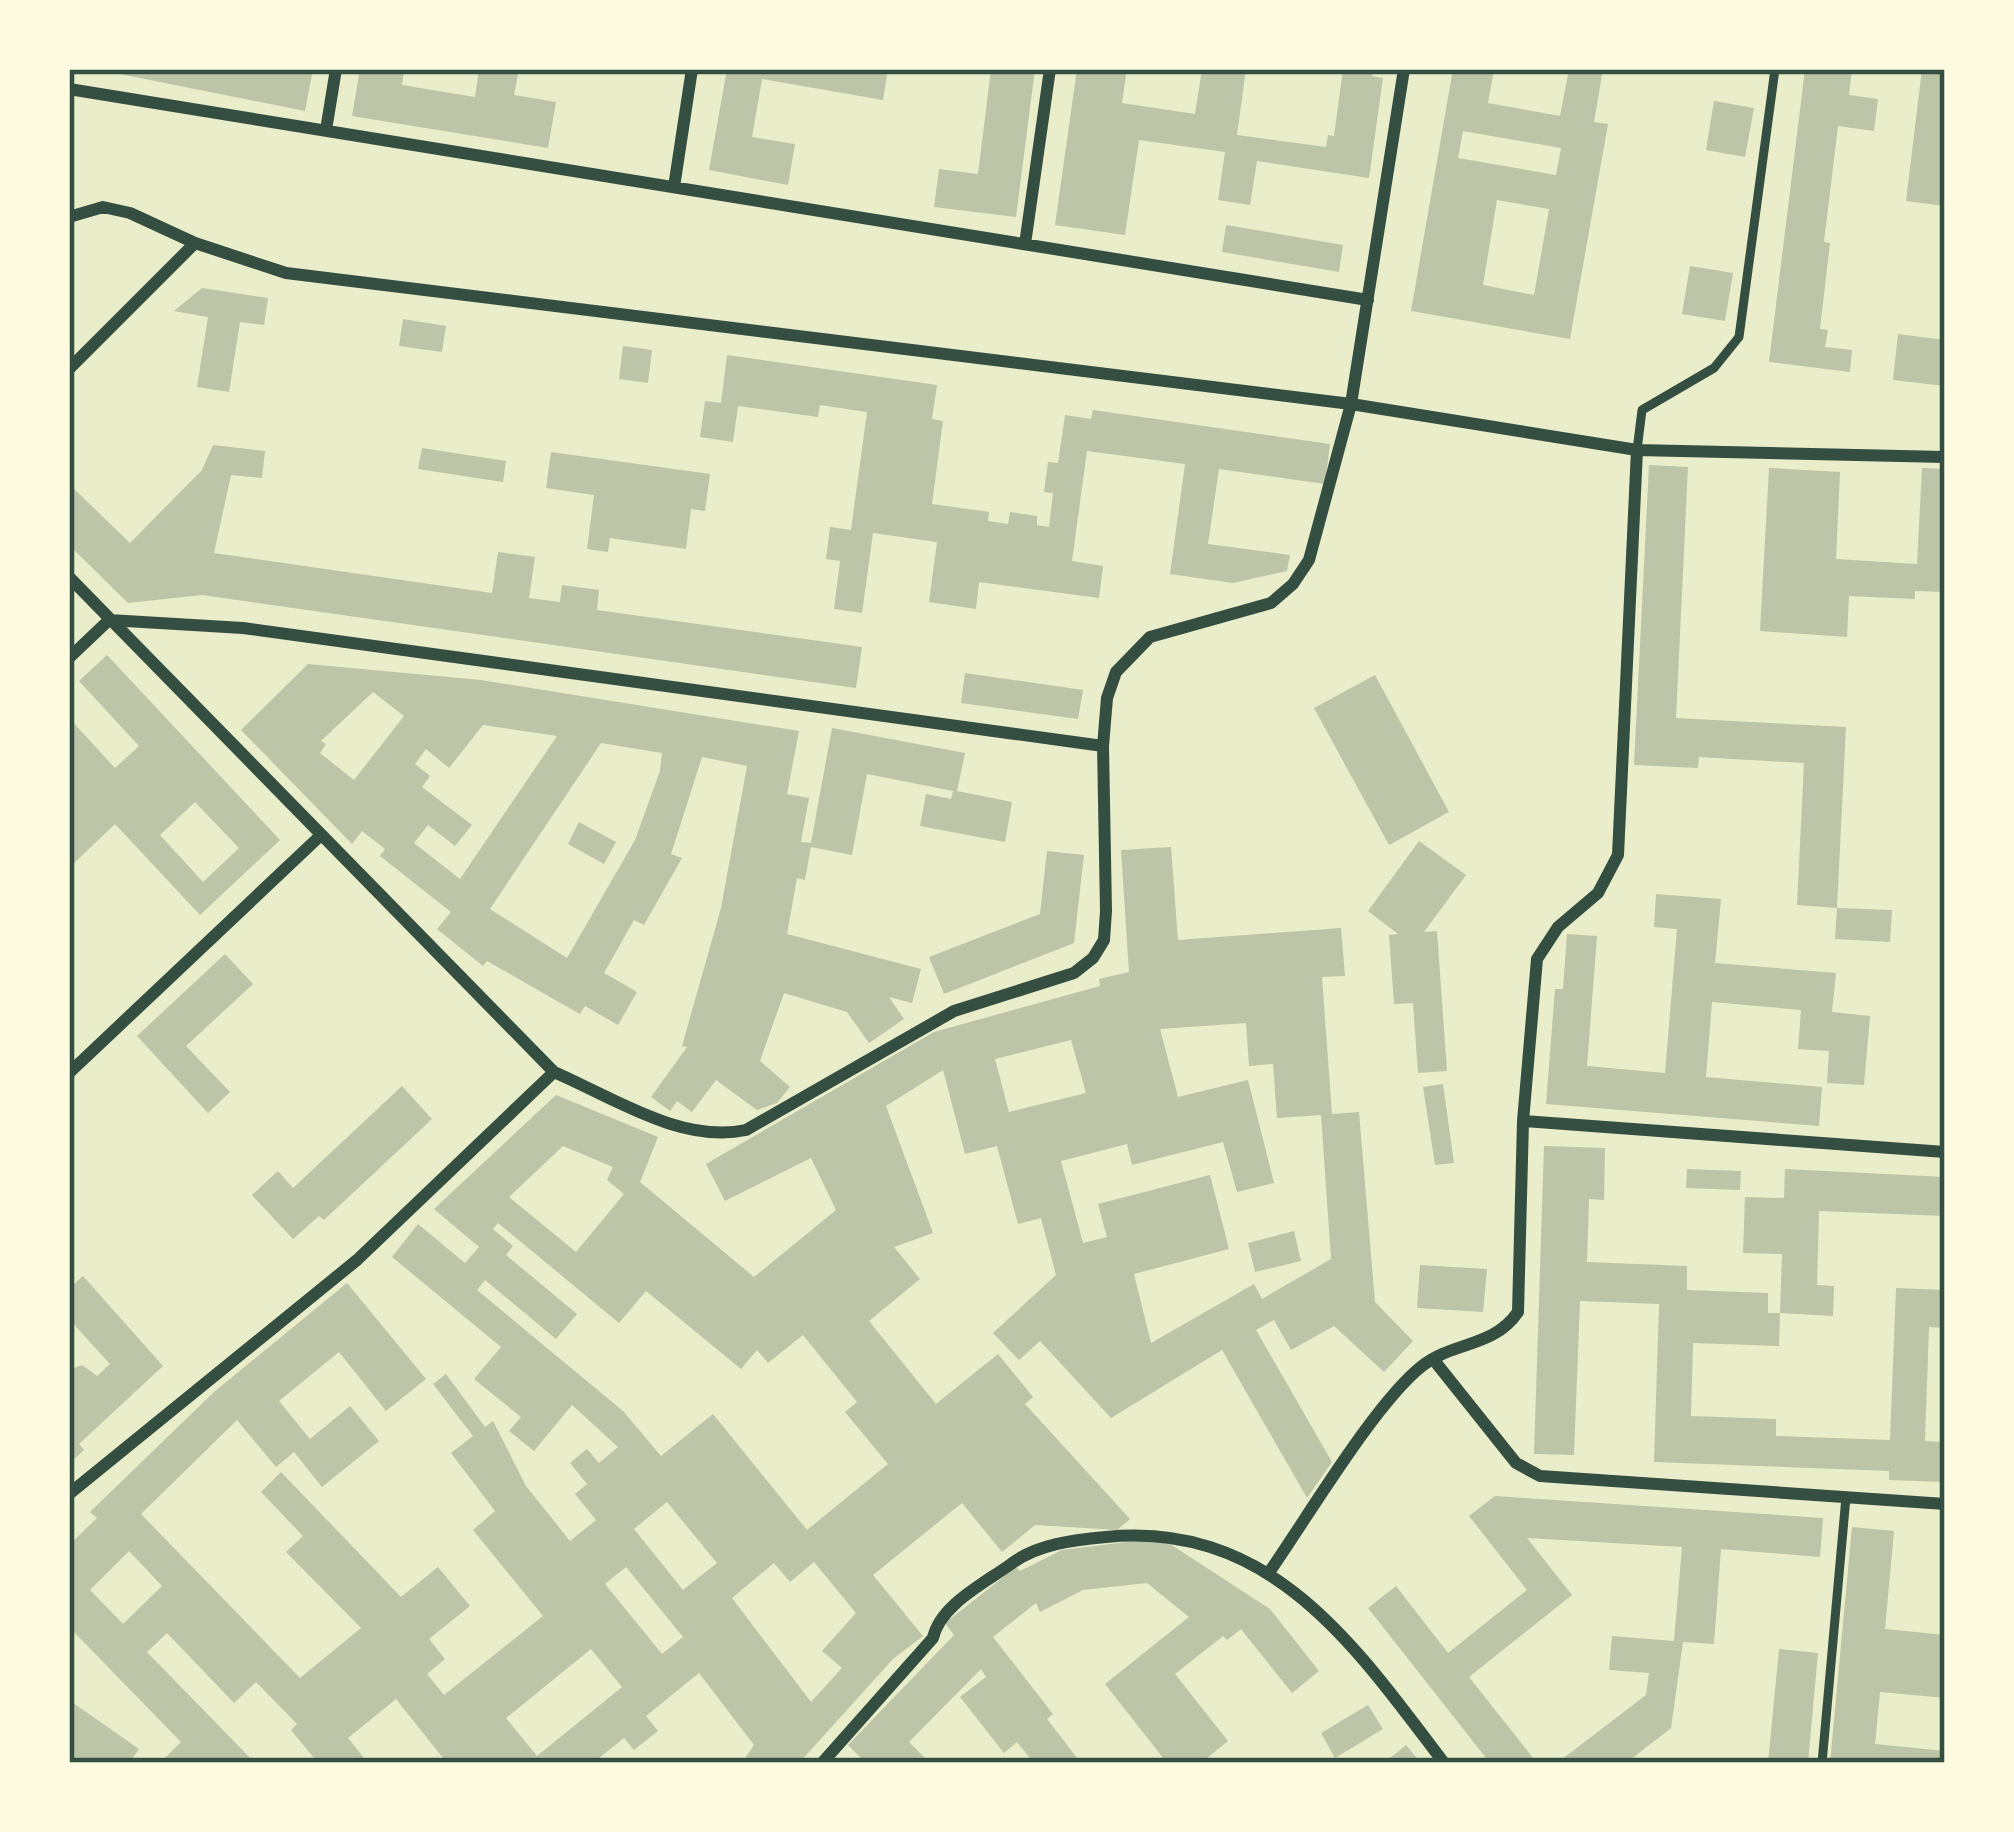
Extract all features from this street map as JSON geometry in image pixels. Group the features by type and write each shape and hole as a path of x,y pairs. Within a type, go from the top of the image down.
{"street":[{"path":"326,130 336,69"},
{"path":"674,187 692,69"},
{"path":"1025,244 1050,69"},
{"path":"69,578 554,1072 681,1127 721,1136 746,1130 954,1011 1074,973 1093,958 1104,940 1106,698 1116,672 1138,645 1271,602 1293,584 1309,560 1351,404 1404,69"},
{"path":"69,88 1368,300"},
{"path":"69,217 103,207 130,213 195,243 286,274 1351,404 1637,450 1945,457"},
{"path":"69,369 195,243"},
{"path":"1270,1571 1402,1385 1433,1359 1485,1342 1505,1330 1518,1312 1523,1121 1537,959 1558,927 1598,893 1618,855 1637,450"},
{"path":"69,658 110,620 243,628 1103,746"},
{"path":"69,1073 320,836"},
{"path":"69,1494 357,1260 554,1072"},
{"path":"1523,1121 1945,1153"},
{"path":"1433,1359 1516,1463 1540,1476 1945,1504"},
{"path":"842,1763 827,1757 933,1638 943,1615 1022,1556 1082,1539 1161,1536 1222,1548 1270,1571 1354,1645 1444,1763"}],"lane":[{"path":"1637,450 1642,410 1714,368 1738,338 1775,69"},
{"path":"1822,1763 1846,1497"}],"building":[{"path":"95,69 313,69 305,111"},
{"path":"360,69 404,69 402,85 475,97 479,69 519,69 514,95 556,102 548,148 352,116"},
{"path":"727,69 888,69 883,100 762,79 752,137 795,144 788,185 709,170"},
{"path":"991,69 1035,69 1016,217 934,207 939,169 978,174"},
{"path":"1077,69 1127,69 1122,103 1195,114 1202,69 1246,69 1237,135 1326,147 1328,135 1334,136 1343,69 1373,69 1372,76 1383,78 1369,178 1257,161 1250,205 1218,200 1225,152 1139,140 1125,235 1055,225"},
{"path":"1453,69 1494,69 1488,103 1560,116 1569,69 1603,69 1594,122 1608,124 1570,339 1411,311","holes":["1463,131 1561,148 1556,175 1458,158","1497,200 1549,209 1534,295 1483,285"]},
{"path":"1805,69 1852,69 1849,95 1878,99 1874,131 1838,126 1824,242 1830,243 1820,329 1828,330 1825,347 1852,350 1850,372 1769,362"},
{"path":"1922,69 1945,69 1945,206 1906,201"},
{"path":"1714,101 1754,108 1745,157 1706,150"},
{"path":"1226,225 1343,245 1339,272 1222,252"},
{"path":"1690,266 1733,273 1725,321 1682,314"},
{"path":"202,288 268,298 264,325 240,322 229,392 197,387 208,317 174,311"},
{"path":"403,319 446,326 442,352 399,346"},
{"path":"1898,334 1945,340 1945,386 1893,380"},
{"path":"623,346 652,350 648,383 619,379"},
{"path":"727,355 937,385 932,419 943,421 932,504 989,512 988,521 1008,524 1010,512 1037,516 1037,525 1049,527 1053,493 1044,492 1048,462 1058,463 1065,415 1091,419 1093,410 1330,444 1325,484 1219,469 1208,544 1290,555 1287,571 1233,583 1170,574 1185,464 1087,451 1072,561 1103,566 1099,598 979,582 976,609 929,602 937,542 873,533 862,613 834,609 840,561 826,559 830,527 851,530 867,412 820,405 818,417 738,406 733,442 700,437 705,401 721,403"},
{"path":"213,445 265,451 262,478 231,475 214,553 492,593 498,552 535,557 529,598 560,602 562,585 599,590 597,610 862,647 856,688 202,595 128,603 69,545 69,484 130,543 202,470"},
{"path":"422,448 506,461 503,482 418,469"},
{"path":"551,452 710,474 705,511 691,509 686,549 610,538 608,552 587,549 594,495 546,488"},
{"path":"1649,465 1688,467 1676,718 1846,727 1837,908 1797,905 1804,763 1699,757 1698,768 1634,765"},
{"path":"1769,468 1840,472 1836,559 1917,564 1922,468 1945,469 1945,592 1915,591 1915,599 1849,596 1847,637 1760,631"},
{"path":"107,655 280,840 200,915 115,824 69,868 69,718 115,768 139,746 79,681","holes":["195,802 239,848 203,882 160,835"]},
{"path":"308,664 481,680 799,731 787,794 809,798 801,842 811,843 832,728 965,753 957,791 1012,802 1005,842 920,826 926,794 951,799 953,791 867,774 852,855 811,847 805,880 797,878 787,934 921,969 912,1003 889,997 904,1019 869,1043 847,1012 784,993 760,1061 790,1087 777,1103 757,1110 716,1080 692,1112 677,1101 670,1111 651,1097 687,1047 682,1046 721,908 747,766 702,757 671,854 682,858 644,925 634,920 604,973 637,992 618,1025 585,1006 580,1014 487,961 483,966 437,929 451,912 380,856 385,849 362,831 352,844 241,730","holes":["373,692 404,716 354,780 320,753 326,744 321,741","483,725 557,736 460,879 414,843 428,825 455,846 472,825 422,787 430,776 415,764 426,749 449,768","601,743 662,753 635,840 567,958 490,909"]},
{"path":"965,673 1083,690 1078,719 961,703"},
{"path":"1375,675 1449,812 1389,845 1314,708"},
{"path":"579,822 616,842 604,864 568,844"},
{"path":"1419,841 1466,875 1424,932 1437,931 1447,1071 1418,1073 1413,1003 1394,1004 1389,935 1398,934 1368,911"},
{"path":"1171,847 1178,940 1341,928 1345,976 1322,977 1332,1114 1359,1112 1375,1302 1413,1341 1384,1372 1334,1326 1291,1350 1274,1320 1256,1330 1332,1462 1307,1498 1222,1350 1111,1418 1040,1341 1019,1360 993,1333 1056,1275 1041,1218 1018,1224 997,1146 965,1154 943,1070 886,1106 933,1233 894,1247 920,1279 869,1321 936,1404 998,1354 1033,1397 1025,1404 1130,1519 1117,1530 1035,1525 1002,1552 962,1503 873,1575 923,1636 893,1659 799,1763 742,1763 754,1745 699,1673 646,1716 658,1731 634,1750 624,1738 593,1763 447,1763 396,1699 348,1738 368,1763 318,1763 291,1730 297,1724 256,1682 234,1703 167,1633 147,1652 255,1763 160,1763 181,1742 69,1627 69,1545 97,1518 90,1512 214,1392 347,1283 426,1379 386,1411 339,1352 279,1401 310,1439 350,1406 379,1441 322,1487 294,1452 276,1467 237,1420 141,1514 300,1678 361,1628 286,1552 303,1536 261,1492 281,1472 401,1597 438,1567 470,1606 429,1639 445,1659 427,1674 444,1695 543,1616 473,1530 495,1511 451,1453 473,1436 433,1384 446,1374 485,1427 493,1421 526,1486 570,1541 596,1520 575,1494 587,1484 570,1463 587,1449 599,1463 618,1447 572,1405 534,1451 509,1431 521,1417 474,1379 501,1347 392,1257 418,1224 465,1263 479,1247 434,1209 556,1095 658,1137 640,1182 754,1277 836,1210 811,1158 725,1201 706,1164 934,1032 1100,986 1099,979 1129,972 1121,850","holes":["1246,1023 1249,1066 1273,1064 1277,1118 1321,1115 1331,1259 1262,1299 1254,1284 1151,1343 1134,1274 1229,1249 1210,1175 1098,1204 1107,1237 1083,1243 1061,1161 1127,1144 1132,1165 1223,1142 1237,1192 1274,1183 1248,1080 1178,1097 1160,1029","1071,1040 1086,1093 1009,1112 995,1059","563,1146 613,1167 607,1180 624,1194 576,1252 509,1197","498,1223 619,1323 646,1291 741,1369 757,1350 768,1363 803,1335 857,1402 845,1412 888,1464 807,1530 713,1414 661,1456 623,1411 477,1290 485,1280 556,1339 577,1314 506,1255 513,1246 493,1229","667,1502 717,1563 683,1590 634,1529","129,1551 162,1586 123,1624 90,1590","814,1562 856,1613 822,1651 842,1668 811,1702 732,1598 774,1563 790,1582","626,1567 683,1637 662,1654 605,1584","591,1649 622,1687 537,1756 506,1718"]},
{"path":"1047,851 1084,855 1074,943 944,994 929,957 1040,914"},
{"path":"1656,894 1721,899 1715,963 1836,973 1832,1012 1870,1016 1864,1085 1827,1083 1829,1051 1798,1049 1801,1010 1712,1002 1706,1077 1822,1087 1819,1126 1546,1104 1555,989 1563,989 1567,934 1597,936 1587,1066 1665,1073 1677,929 1654,927"},
{"path":"1837,908 1892,910 1890,942 1835,939"},
{"path":"225,954 253,984 186,1046 230,1092 208,1113 137,1036"},
{"path":"1443,1084 1454,1163 1435,1165 1423,1087"},
{"path":"402,1086 432,1119 324,1220 319,1216 293,1239 252,1195 278,1171 293,1188"},
{"path":"1544,1146 1605,1148 1604,1200 1589,1199 1587,1262 1687,1266 1687,1290 1768,1293 1768,1313 1780,1313 1779,1346 1693,1343 1691,1416 1776,1419 1776,1436 1890,1440 1896,1288 1945,1290 1945,1328 1929,1327 1925,1441 1945,1442 1945,1482 1889,1480 1889,1471 1654,1462 1659,1304 1580,1301 1574,1455 1534,1454"},
{"path":"1687,1169 1741,1171 1740,1190 1686,1188"},
{"path":"1785,1169 1945,1177 1945,1216 1819,1211 1817,1285 1834,1286 1833,1316 1780,1313 1782,1254 1743,1253 1745,1197 1784,1198"},
{"path":"1294,1231 1301,1261 1255,1272 1248,1243"},
{"path":"1420,1265 1487,1269 1483,1312 1417,1308"},
{"path":"83,1276 163,1366 79,1444 84,1450 69,1464 69,1370 82,1365 97,1376 110,1364 69,1319 69,1289"},
{"path":"1495,1496 1823,1518 1820,1557 1721,1549 1714,1644 1683,1642 1671,1728 1626,1763 1557,1763 1646,1695 1649,1673 1609,1670 1612,1636 1674,1641 1682,1547 1527,1538 1572,1595 1469,1677 1537,1763 1490,1763 1368,1608 1396,1586 1448,1653 1527,1590 1469,1516"},
{"path":"1852,1527 1894,1531 1885,1629 1945,1635 1945,1698 1880,1692 1875,1744 1945,1751 1945,1763 1830,1763"},
{"path":"1142,1540 1170,1544 1270,1609 1319,1671 1292,1693 1241,1629 1227,1640 1223,1636 1175,1674 1228,1741 1201,1763 1159,1763 1164,1759 1105,1684 1189,1617 1147,1583 1083,1590 1040,1612 1036,1603 993,1637 1053,1714 1047,1719 1081,1763 1034,1763 1017,1742 1004,1753 960,1697 986,1677 981,1669 909,1742 930,1763 866,1763 848,1745 954,1635 945,1623 1016,1567 1020,1571 1062,1550"},
{"path":"1779,1649 1818,1653 1808,1763 1768,1763"},
{"path":"69,1700 139,1749 129,1763 69,1763"},
{"path":"1368,1705 1383,1729 1335,1758 1321,1733"},
{"path":"1406,1745 1421,1763 1384,1763"}]}
